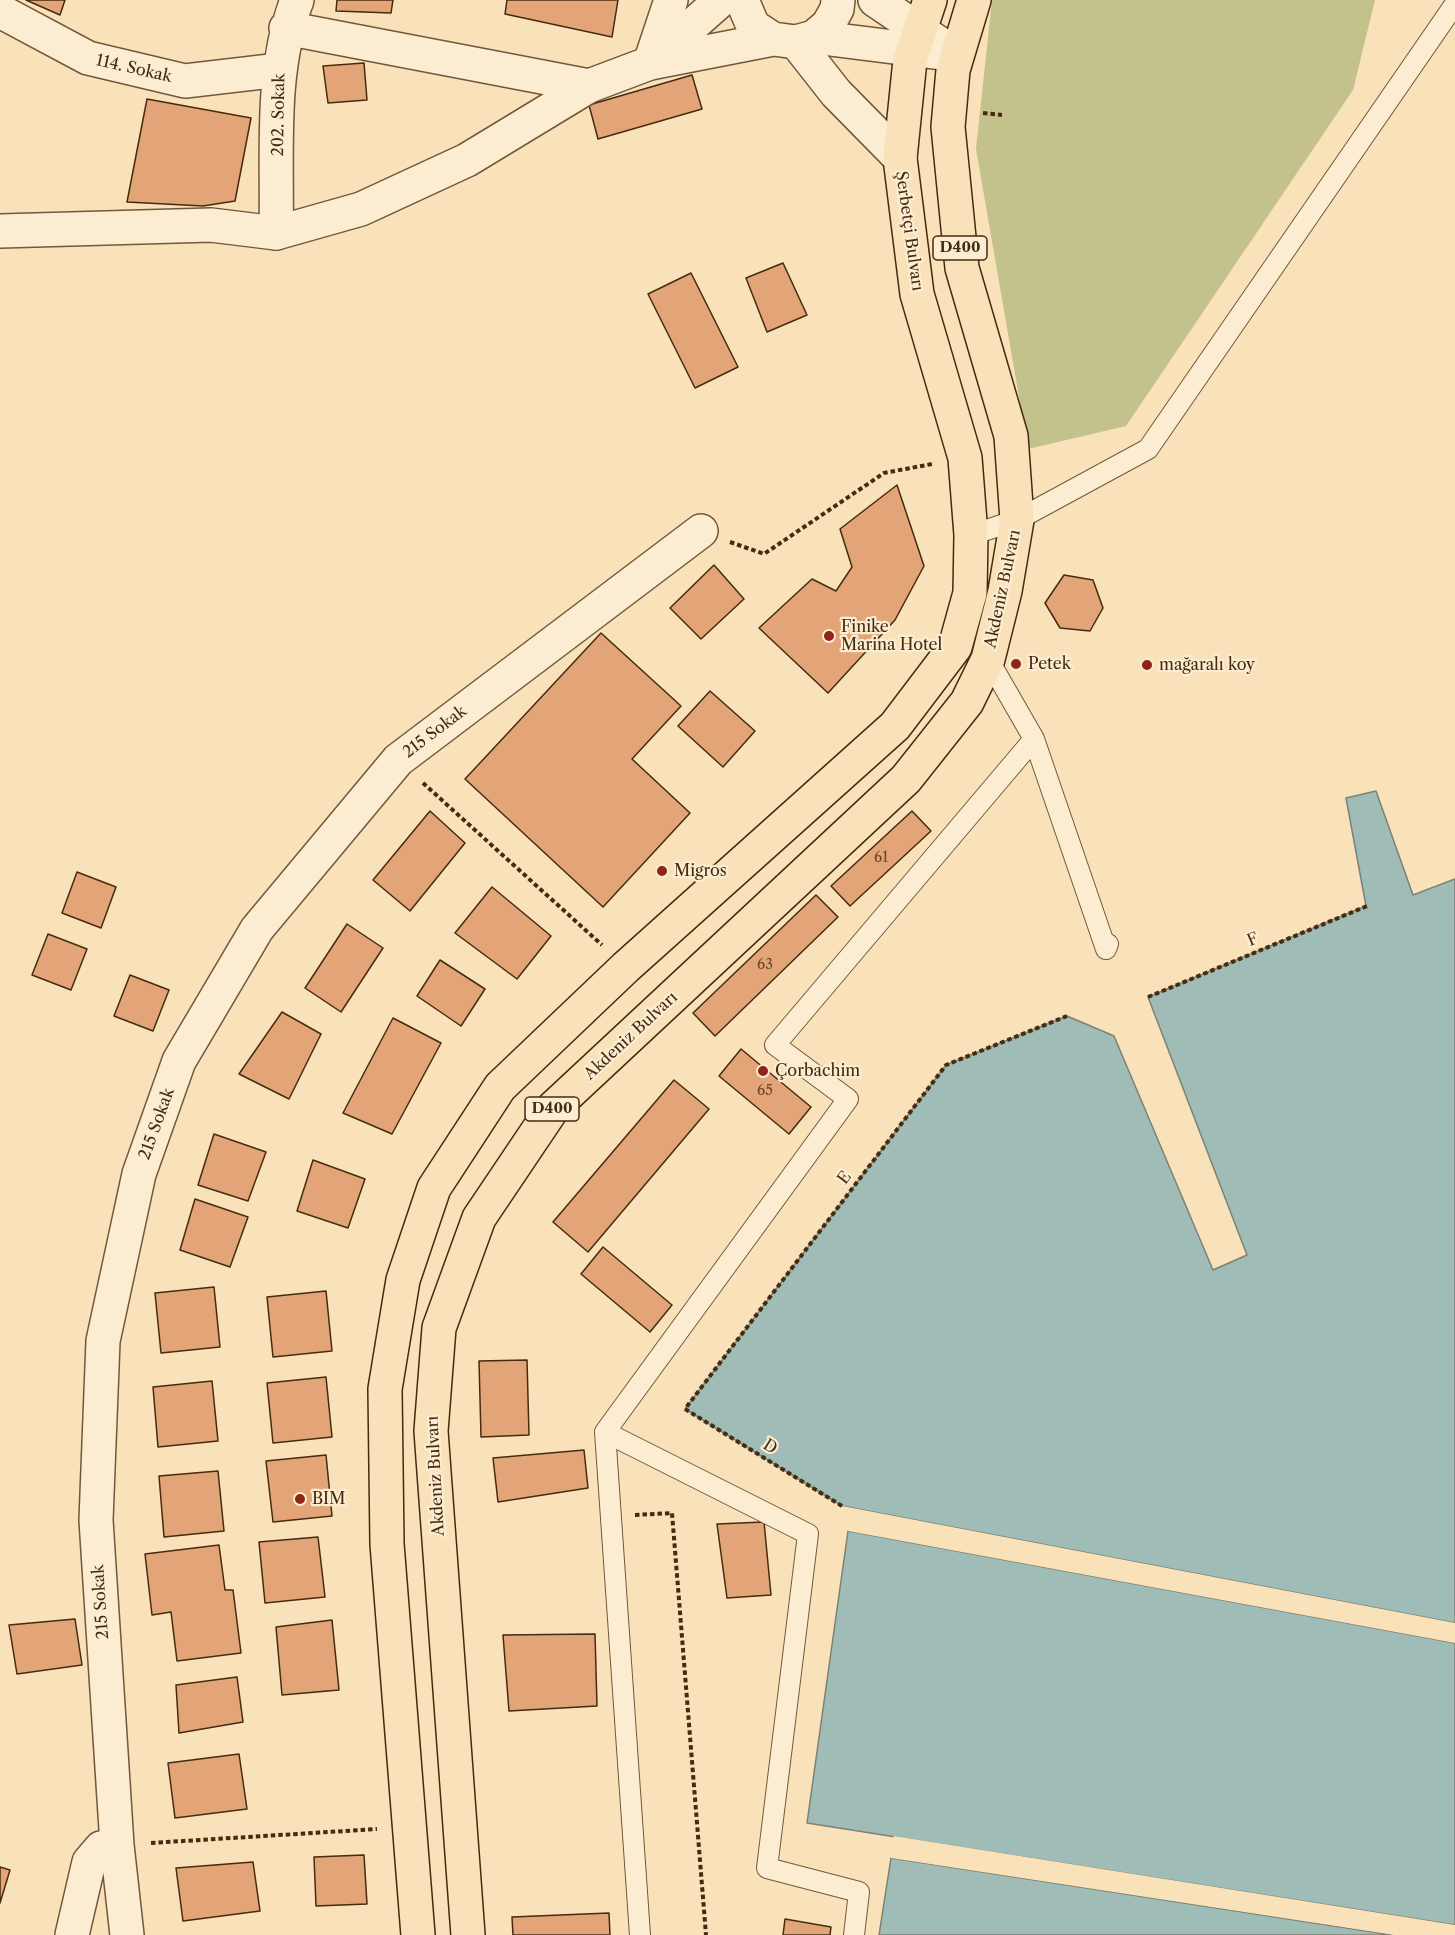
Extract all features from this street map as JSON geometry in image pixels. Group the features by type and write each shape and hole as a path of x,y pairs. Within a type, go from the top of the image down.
{"highway":[{"name":"D400","path":"957,55 974,0"},
{"name":"Şerbetçi Bulvarı","path":"921,26 900,158 917,294 965,458"},
{"name":"Akdeniz Bulvarı","path":"468,1935 431,1431 439,1328 479,1218 553,1108 906,779 967,702 988,659 1005,591 1017,520 1011,436 962,268 948,127 953,70 957,55"},
{"name":"Akdeniz Bulvarı","path":"418,1935 387,1544 385,1389 403,1280 434,1188 500,1088 626,967 895,726 956,647 970,593 971,535 965,458"}],"street":[{"path":"650,63 671,0"},
{"path":"650,63 721,0"},
{"path":"742,0 753,26 794,40 836,93 900,158"},
{"path":"794,40 828,25 837,9 838,0"},
{"path":"875,0 921,26 957,55"},
{"name":"114. Sokak","path":"0,11 88,58 185,81 279,70"},
{"path":"292,14 589,86"},
{"name":"202. Sokak","path":"276,233 279,70 292,14"},
{"path":"0,231 211,225 276,233 361,209 456,165 589,86 650,63 794,40 921,26"},
{"name":"215 Sokak","path":"127,1935 117,1845 96,1520 103,1341 139,1174 179,1061 257,929 398,760 701,531"},
{"path":"72,1935 89,1862 102,1848 117,1845"}],"lane":[{"path":"971,535 1017,520 1148,448 1455,4"},
{"path":"988,659 1034,739 1106,949 1108,944"},
{"path":"640,1935 605,1432 848,1099 775,1045 1034,739"},
{"path":"605,1432 808,1534 767,1868 859,1892 854,1935"}],"path":[{"path":"701,531 764,554 884,473 965,458"},
{"path":"398,760 626,967"},
{"name":"F","path":"1148,997 1367,906"},
{"name":"E","path":"685,1409 946,1065 1067,1016"},
{"name":"D","path":"685,1409 842,1506"},
{"path":"610,1517 672,1513 706,1935"},
{"path":"117,1845 409,1827"}],"shaded area":[{"path":"992,0 1375,0 1353,90 1126,426 1028,449 976,149"}],"water":[{"path":"1376,791 1413,895 1455,879 1455,1623 842,1506 685,1409 946,1065 1067,1016 1114,1036 1213,1270 1247,1255 1148,997 1366,906 1346,798"},
{"path":"848,1531 1455,1643 1455,1925 807,1823"},
{"path":"891,1858 1392,1935 879,1935"}],"pier":[{"path":"842,1506 1455,1623 1455,1626 843,1509"},
{"path":"847,1528 1455,1640 1455,1643 848,1531"},
{"path":"894,1836 1455,1925 1455,1928 893,1839"},
{"path":"891,1855 1393,1932 1395,1935 891,1858"}],"building":[{"path":"26,0 65,0 60,15"},
{"path":"337,0 393,0 391,13 336,11"},
{"path":"507,0 618,0 612,37 505,14"},
{"path":"364,63 367,100 328,103 323,66"},
{"path":"692,75 702,109 598,139 589,105"},
{"path":"147,99 251,118 235,201 203,206 127,202"},
{"path":"783,263 807,315 767,332 746,278"},
{"path":"691,273 738,367 695,388 648,294"},
{"path":"897,485 924,566 895,620 828,693 759,628 812,579 836,591 852,567 840,529"},
{"path":"714,565 744,599 701,639 670,608"},
{"path":"1064,575 1093,580 1103,608 1090,631 1060,628 1045,603"},
{"path":"601,633 681,706 632,759 690,813 603,907 465,779"},
{"path":"710,691 755,731 723,767 678,726"},
{"path":"430,811 465,843 410,911 373,880"},
{"path":"912,811 931,831 850,906 831,886"},
{"path":"77,872 116,887 101,928 62,913"},
{"path":"492,887 551,936 517,979 455,933"},
{"path":"816,895 838,917 715,1036 693,1013"},
{"path":"347,924 383,948 341,1012 305,988"},
{"path":"48,934 87,949 71,990 32,975"},
{"path":"440,960 485,989 461,1026 417,996"},
{"path":"130,975 169,990 153,1031 114,1016"},
{"path":"282,1012 321,1034 289,1099 239,1074"},
{"path":"393,1018 441,1043 392,1134 343,1113"},
{"path":"741,1049 811,1107 789,1134 719,1076"},
{"path":"674,1080 709,1109 588,1252 553,1222"},
{"path":"214,1134 266,1152 248,1201 198,1185"},
{"path":"313,1160 365,1179 348,1228 297,1211"},
{"path":"195,1199 248,1217 230,1267 180,1250"},
{"path":"603,1247 672,1305 650,1332 581,1274"},
{"path":"214,1287 220,1347 161,1353 155,1293"},
{"path":"326,1291 332,1351 273,1357 267,1297"},
{"path":"527,1360 529,1435 481,1437 479,1361"},
{"path":"326,1377 332,1437 273,1443 267,1383"},
{"path":"212,1381 218,1441 158,1447 153,1387"},
{"path":"584,1450 588,1488 498,1502 493,1458"},
{"path":"326,1455 332,1516 273,1522 266,1461"},
{"path":"218,1471 224,1531 164,1537 159,1476"},
{"path":"764,1522 771,1595 727,1598 717,1524"},
{"path":"318,1537 325,1597 265,1603 259,1542"},
{"path":"219,1545 225,1590 233,1590 241,1653 177,1661 171,1612 152,1615 145,1554"},
{"path":"75,1619 82,1665 17,1674 9,1625"},
{"path":"332,1620 339,1690 282,1695 276,1627"},
{"path":"595,1634 597,1706 509,1711 503,1635"},
{"path":"237,1677 243,1722 179,1733 176,1685"},
{"path":"239,1754 247,1809 175,1818 168,1763"},
{"path":"364,1855 367,1904 316,1906 314,1857"},
{"path":"253,1862 260,1911 183,1921 176,1868"},
{"path":"0,1867 10,1870 0,1903"},
{"path":"609,1913 610,1935 513,1935 512,1917"},
{"path":"785,1919 831,1927 830,1935 783,1935"}],"place":[{"name":"Finike Marina Hotel","path":"829,636"},
{"name":"Petek","path":"1016,664"},
{"name":"mağaralı koy","path":"1147,665"},
{"name":"Migros","path":"662,871"},
{"name":"Çorbachim","path":"763,1071"},
{"name":"BIM","path":"300,1499"}]}
